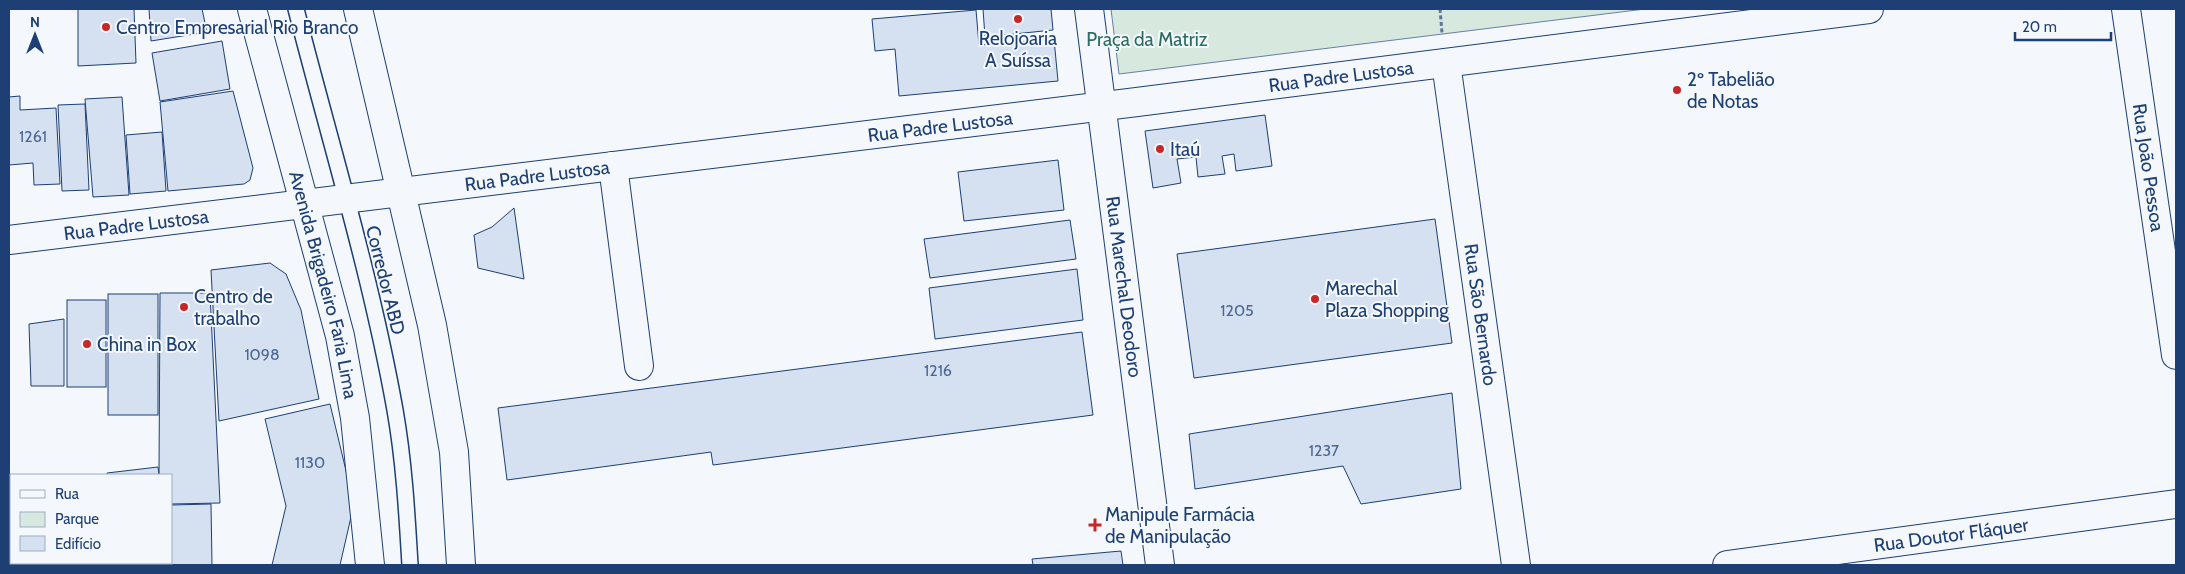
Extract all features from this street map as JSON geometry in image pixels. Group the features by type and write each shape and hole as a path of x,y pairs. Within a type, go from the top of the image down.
{"street":[{"name":"Avenida Brigadeiro Faria Lima","path":"252,9 340,336 355,418 370,565"},
{"path":"358,9 431,320 454,452 461,565"},
{"name":"Rua Marechal Deodoro","path":"1089,9 1160,565"},
{"name":"Rua Padre Lustosa","path":"9,240 1102,107 1869,9"},
{"name":"Rua João Pessoa","path":"2126,9 2176,355"},
{"name":"Rua São Bernardo","path":"1446,63 1516,565"},
{"path":"613,166 640,366"},
{"name":"Rua Doutor Fláquer","path":"1727,565 2176,504"}],"lane":[{"name":"Corredor ABD","path":"296,9 378,329 395,412 406,503 410,565"}],"green space":[{"name":"Praça da Matriz","path":"1111,9 1645,9 1119,74"}],"building":[{"name":"Centro Empresarial Rio Branco","path":"78,9 134,9 136,63 78,66"},
{"path":"149,9 202,9 207,32 151,41"},
{"name":"Relojoaria A Suíssa","path":"983,9 1051,9 1053,30 985,37"},
{"path":"976,10 979,45 1054,39 1058,81 899,96 895,49 875,51 872,19"},
{"path":"222,41 230,89 160,101 152,53"},
{"path":"233,91 253,168 250,180 244,184 168,191 160,102"},
{"path":"20,96 20,110 56,108 60,184 34,185 33,163 9,165 9,97"},
{"path":"122,97 129,195 93,197 85,99"},
{"path":"85,104 89,190 62,191 58,105"},
{"path":"1265,115 1272,166 1236,171 1234,154 1222,156 1225,174 1198,177 1196,157 1177,159 1181,183 1153,188 1145,131"},
{"path":"162,132 166,191 130,194 126,135"},
{"path":"1058,160 1064,210 964,221 958,172"},
{"path":"514,208 524,279 478,268 474,235 492,227"},
{"name":"Marechal Plaza Shopping","path":"1435,219 1452,343 1194,378 1177,254"},
{"path":"1070,220 1076,259 930,278 924,239"},
{"path":"270,263 286,274 301,310 319,399 219,421 211,270"},
{"path":"1077,269 1083,320 935,339 929,288"},
{"path":"160,293 210,293 220,503 172,504 172,474 159,474"},
{"path":"108,294 158,294 158,415 108,415"},
{"name":"China in Box","path":"67,300 106,300 106,387 67,387"},
{"path":"64,319 64,386 31,386 29,324"},
{"path":"1082,332 1093,415 713,465 711,452 507,480 498,408"},
{"path":"1452,393 1461,489 1361,504 1343,466 1195,489 1189,434"},
{"path":"330,404 354,504 340,565 272,565 286,506 265,419"},
{"path":"158,467 159,474 107,474"},
{"path":"9,484 10,484 10,558"},
{"path":"211,504 212,565 160,565 172,564 172,505"},
{"path":"1121,551 1123,565 1033,565 1032,559"}],"place":[{"name":"Relojoaria A Suíssa","path":"1018,19"},
{"name":"Centro Empresarial Rio Branco","path":"106,27"},
{"name":"2º Tabelião de Notas","path":"1677,90"},
{"name":"Itaú","path":"1160,149"},
{"name":"Marechal Plaza Shopping","path":"1315,299"},
{"name":"Centro de trabalho","path":"184,307"},
{"name":"China in Box","path":"87,344"},
{"name":"Manipule Farmácia de Manipulação","path":"1095,525"}]}
